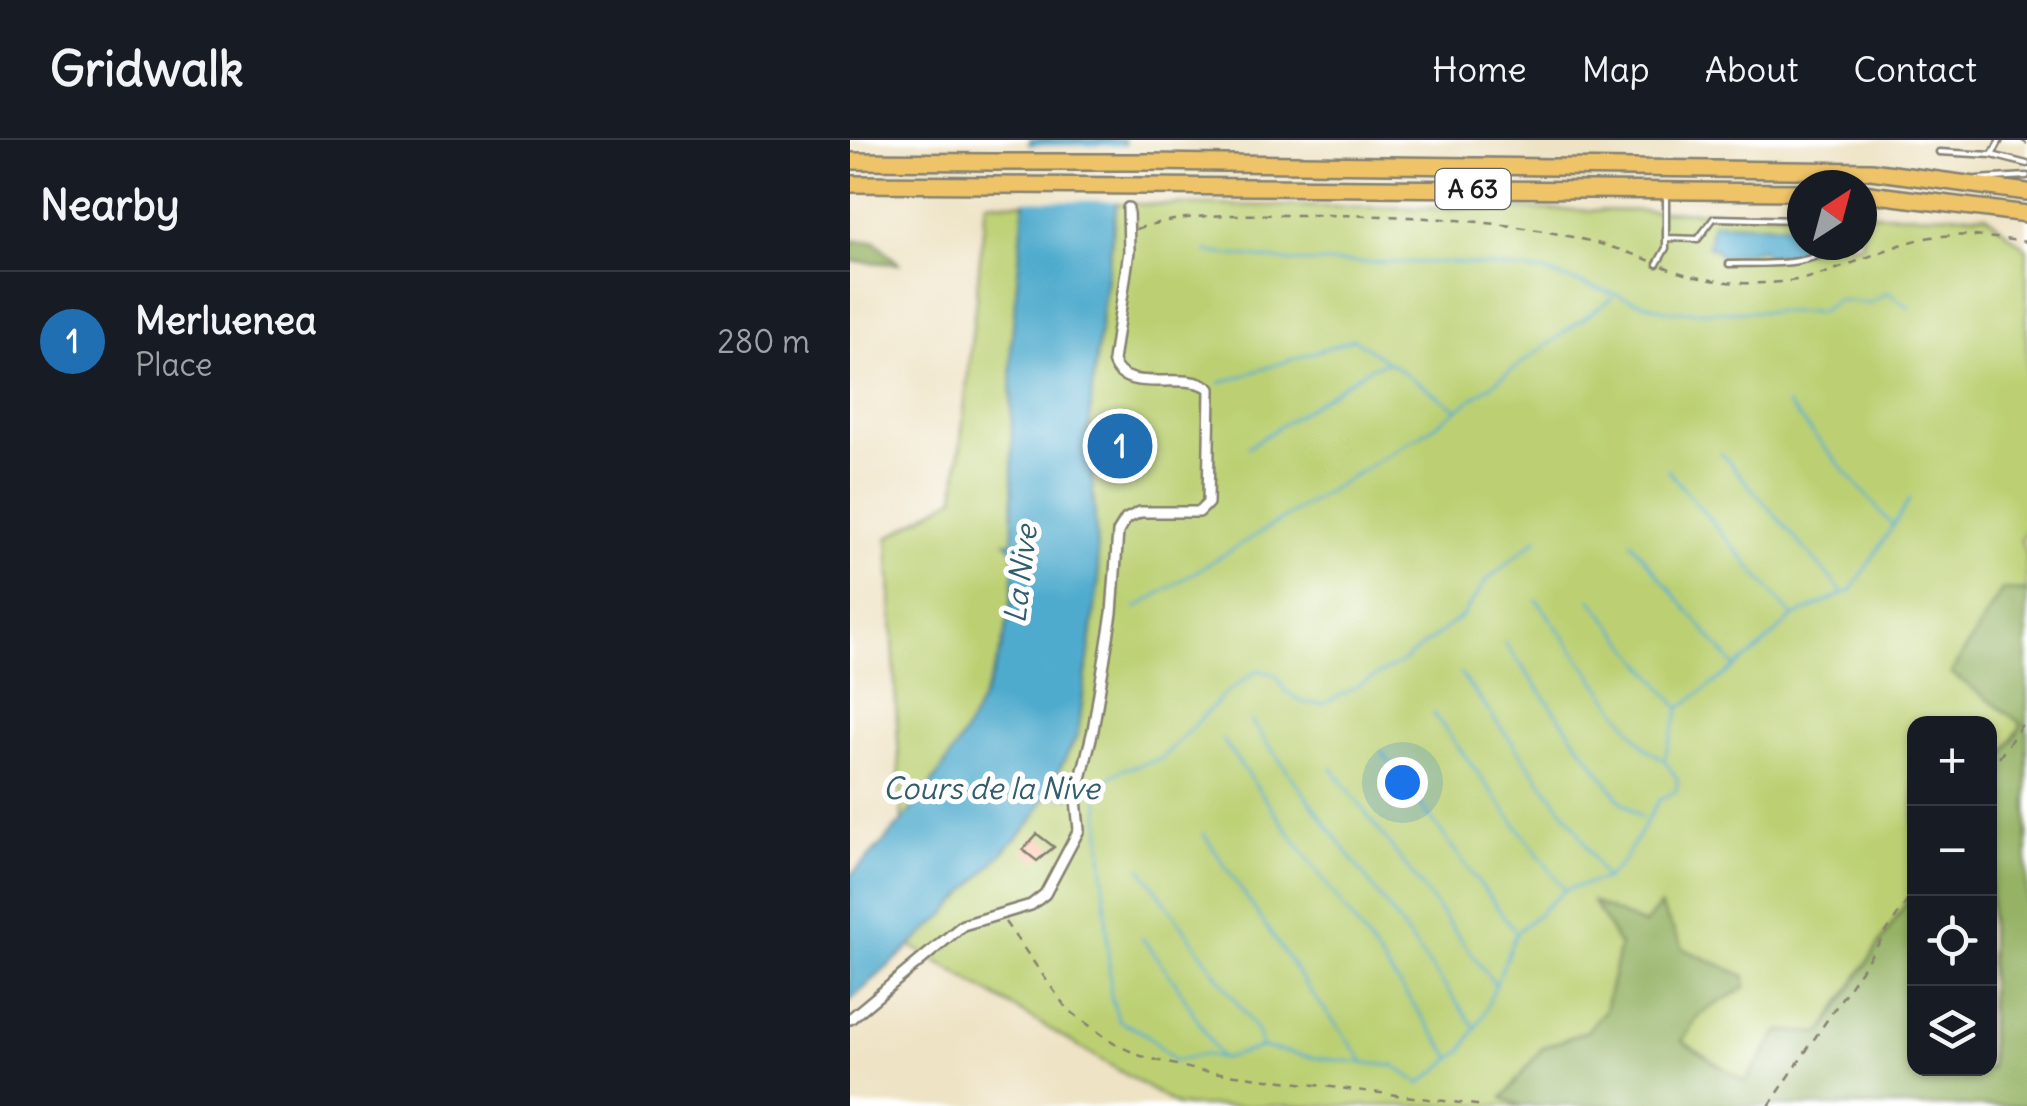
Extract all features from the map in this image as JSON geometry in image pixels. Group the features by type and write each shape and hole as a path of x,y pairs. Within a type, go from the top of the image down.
{"highway":[{"name":"A 63","path":"850,161 1872,171 2027,192"},
{"name":"A 63","path":"850,184 1787,192"},
{"path":"1877,195 2027,214"}],"street":[{"path":"850,1019 963,925 1038,901 1077,837 1079,778 1093,730 1112,613 1115,539 1132,515 1147,510 1193,512 1206,508 1211,486 1212,394 1200,383 1126,378 1116,370 1113,360 1130,231 1128,208"}],"lane":[{"path":"1992,155 2000,140"},
{"path":"1939,152 1992,155 2027,164"},
{"path":"1948,181 2027,176"},
{"path":"1658,264 1666,238 1666,191"},
{"path":"1666,238 1698,239 1714,218 1787,220"},
{"path":"1730,264 1804,260"}],"path":[{"path":"2021,140 2027,144"},
{"path":"1130,231 1187,216 1423,218 1563,235 1608,245 1684,276 1706,279 1791,280 1829,272 1929,238 1980,236 2027,242"},
{"path":"1997,761 2027,716"},
{"path":"1770,1106 1911,896"},
{"path":"999,912 1057,998 1084,1024 1128,1051 1185,1068 1484,1106"}],"green space":[{"path":"986,202 1787,213 1787,260 1877,260 1877,214 1986,215 2027,249 2027,529 2021,539 2027,554 2027,591 2001,591 2022,724 1997,765 1997,716 1907,716 1907,902 1774,1104 1682,1041 1700,1014 1744,988 1644,925 1595,903 1620,946 1605,1010 1587,1031 1542,1048 1503,1098 1521,1106 1178,1106 908,944 888,538 955,497"},
{"path":"850,241 875,241 899,264 850,261"},
{"path":"2002,590 2027,591 2027,1106 1521,1106 1503,1098 1542,1048 1587,1031 1605,1010 1620,946 1593,902 1644,925 1660,906 1684,949 1745,976 1745,988 1700,1014 1682,1041 1745,1082 1779,1031 1822,1033 1907,902 1907,1076 1997,1076 1997,765 2022,724 1951,673"}],"water":[{"name":"Cours de la Nive","path":"1030,140 1125,140 1092,390 1089,432 1099,579 1078,734 1033,820 946,914 850,1001 850,876 883,843 942,770 987,689 1002,645 1011,599 1014,552 1006,542 1013,542 1011,347"},
{"path":"1712,223 1787,225 1787,254 1766,255 1762,249 1721,257 1708,247"}],"pier":[{"path":"1024,146 1129,146 1120,201 1018,200"}],"building":[{"path":"1133,427 1138,455 1107,461 1102,433"},
{"path":"1037,834 1054,847 1037,861 1023,850"}],"waterway":[{"path":"1206,252 1295,262 1456,263 1544,272 1668,311 1820,312 1837,300 1870,303 1888,292 1910,308"},
{"path":"1136,608 1429,430 1612,298"},
{"path":"1220,383 1354,339 1385,360"},
{"path":"1248,447 1371,367 1388,362 1457,409"},
{"path":"1787,404 1891,524"},
{"path":"1721,453 1844,594"},
{"path":"1667,469 1792,616"},
{"path":"1094,790 1099,800 1111,997 1119,1021 1146,1034 1175,1061 1204,1054 1221,1059 1262,1047 1316,1058 1395,1066 1420,1084 1462,1051 1484,1014 1516,933 1565,890 1605,879 1623,862 1659,800 1676,791 1678,780 1664,760 1680,708 1759,649 1793,617 1852,590 1910,499"},
{"path":"1080,797 1121,770 1161,759 1225,694 1258,670 1276,675 1285,691 1304,703 1324,704 1402,662 1463,615 1486,581 1538,538"},
{"path":"1631,542 1735,667"},
{"path":"1591,599 1678,707"},
{"path":"1537,600 1644,747 1661,758"},
{"path":"1505,643 1621,801 1642,818"},
{"path":"1460,673 1577,829 1605,879"},
{"path":"1433,713 1564,889"},
{"path":"1251,721 1474,1026"},
{"path":"1222,739 1452,1058"},
{"path":"1381,751 1514,930"},
{"path":"1332,768 1496,986"},
{"path":"1046,793 1072,798"},
{"path":"1203,833 1305,984 1366,1064"},
{"path":"1141,868 1257,1031 1261,1044"},
{"path":"1142,938 1176,983 1220,1058"}],"place":[{"name":"Merluenea","path":"1120,446"}],"water label":[{"name":"La Nive","path":"1021,574"}]}
